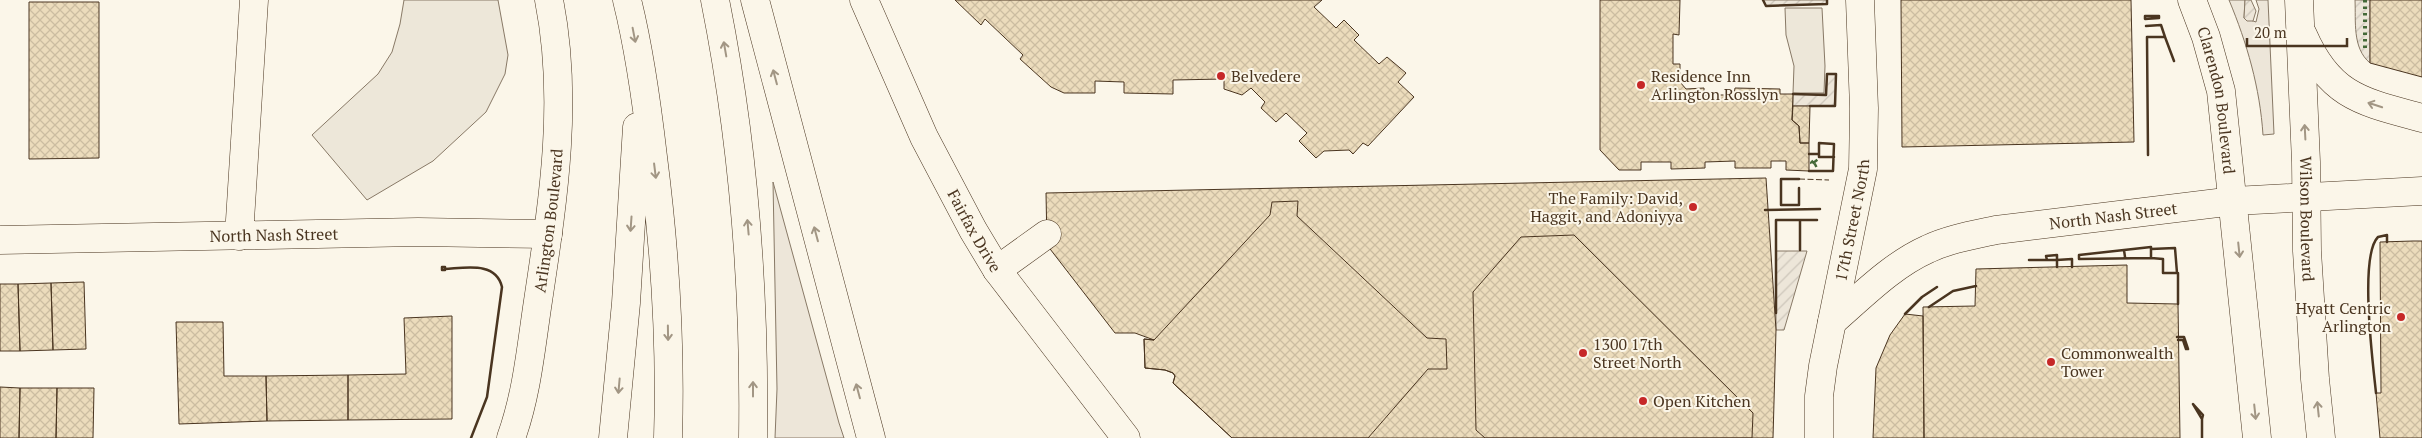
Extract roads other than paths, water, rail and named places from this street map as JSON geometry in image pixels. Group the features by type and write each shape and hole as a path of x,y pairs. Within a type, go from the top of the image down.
{"main road":[{"path":"239,236 254,0"},
{"name":"Arlington Boulevard","path":"511,438 527,377 555,183 560,120 557,64 548,0"},
{"path":"627,0 641,71 664,248 668,322 668,438"},
{"path":"715,0 734,104 748,230 754,355 753,438"},
{"path":"754,0 871,438"},
{"name":"Fairfax Drive","path":"864,0 897,79 943,176 997,270 1126,438"},
{"name":"17th Street North","path":"1819,438 1820,385 1863,169 1864,108 1860,0"},
{"name":"Clarendon Boulevard","path":"2192,0 2209,46 2221,91 2234,202"},
{"name":"Wilson Boulevard","path":"2299,0 2315,379 2321,438"},
{"path":"2300,27 2320,66 2343,91 2358,99 2422,118"},
{"path":"614,438 626,303 641,71"},
{"name":"North Nash Street","path":"1832,322 1904,262 1938,245 1996,230 2234,202 2422,191"},
{"path":"2234,202 2257,438"},
{"name":"North Nash Street","path":"0,240 418,232 548,234"},
{"path":"997,270 1047,234"}],"place":[{"name":"Belvedere","path":"1221,76"},
{"name":"Residence Inn Arlington Rosslyn","path":"1641,85"},
{"name":"The Family: David, Haggit, and Adoniyya","path":"1693,207"},
{"name":"Hyatt Centric Arlington","path":"2401,317"},
{"name":"1300 17th Street North","path":"1583,353"},
{"name":"Commonwealth Tower","path":"2051,362"},
{"name":"Open Kitchen","path":"1643,401"}]}
